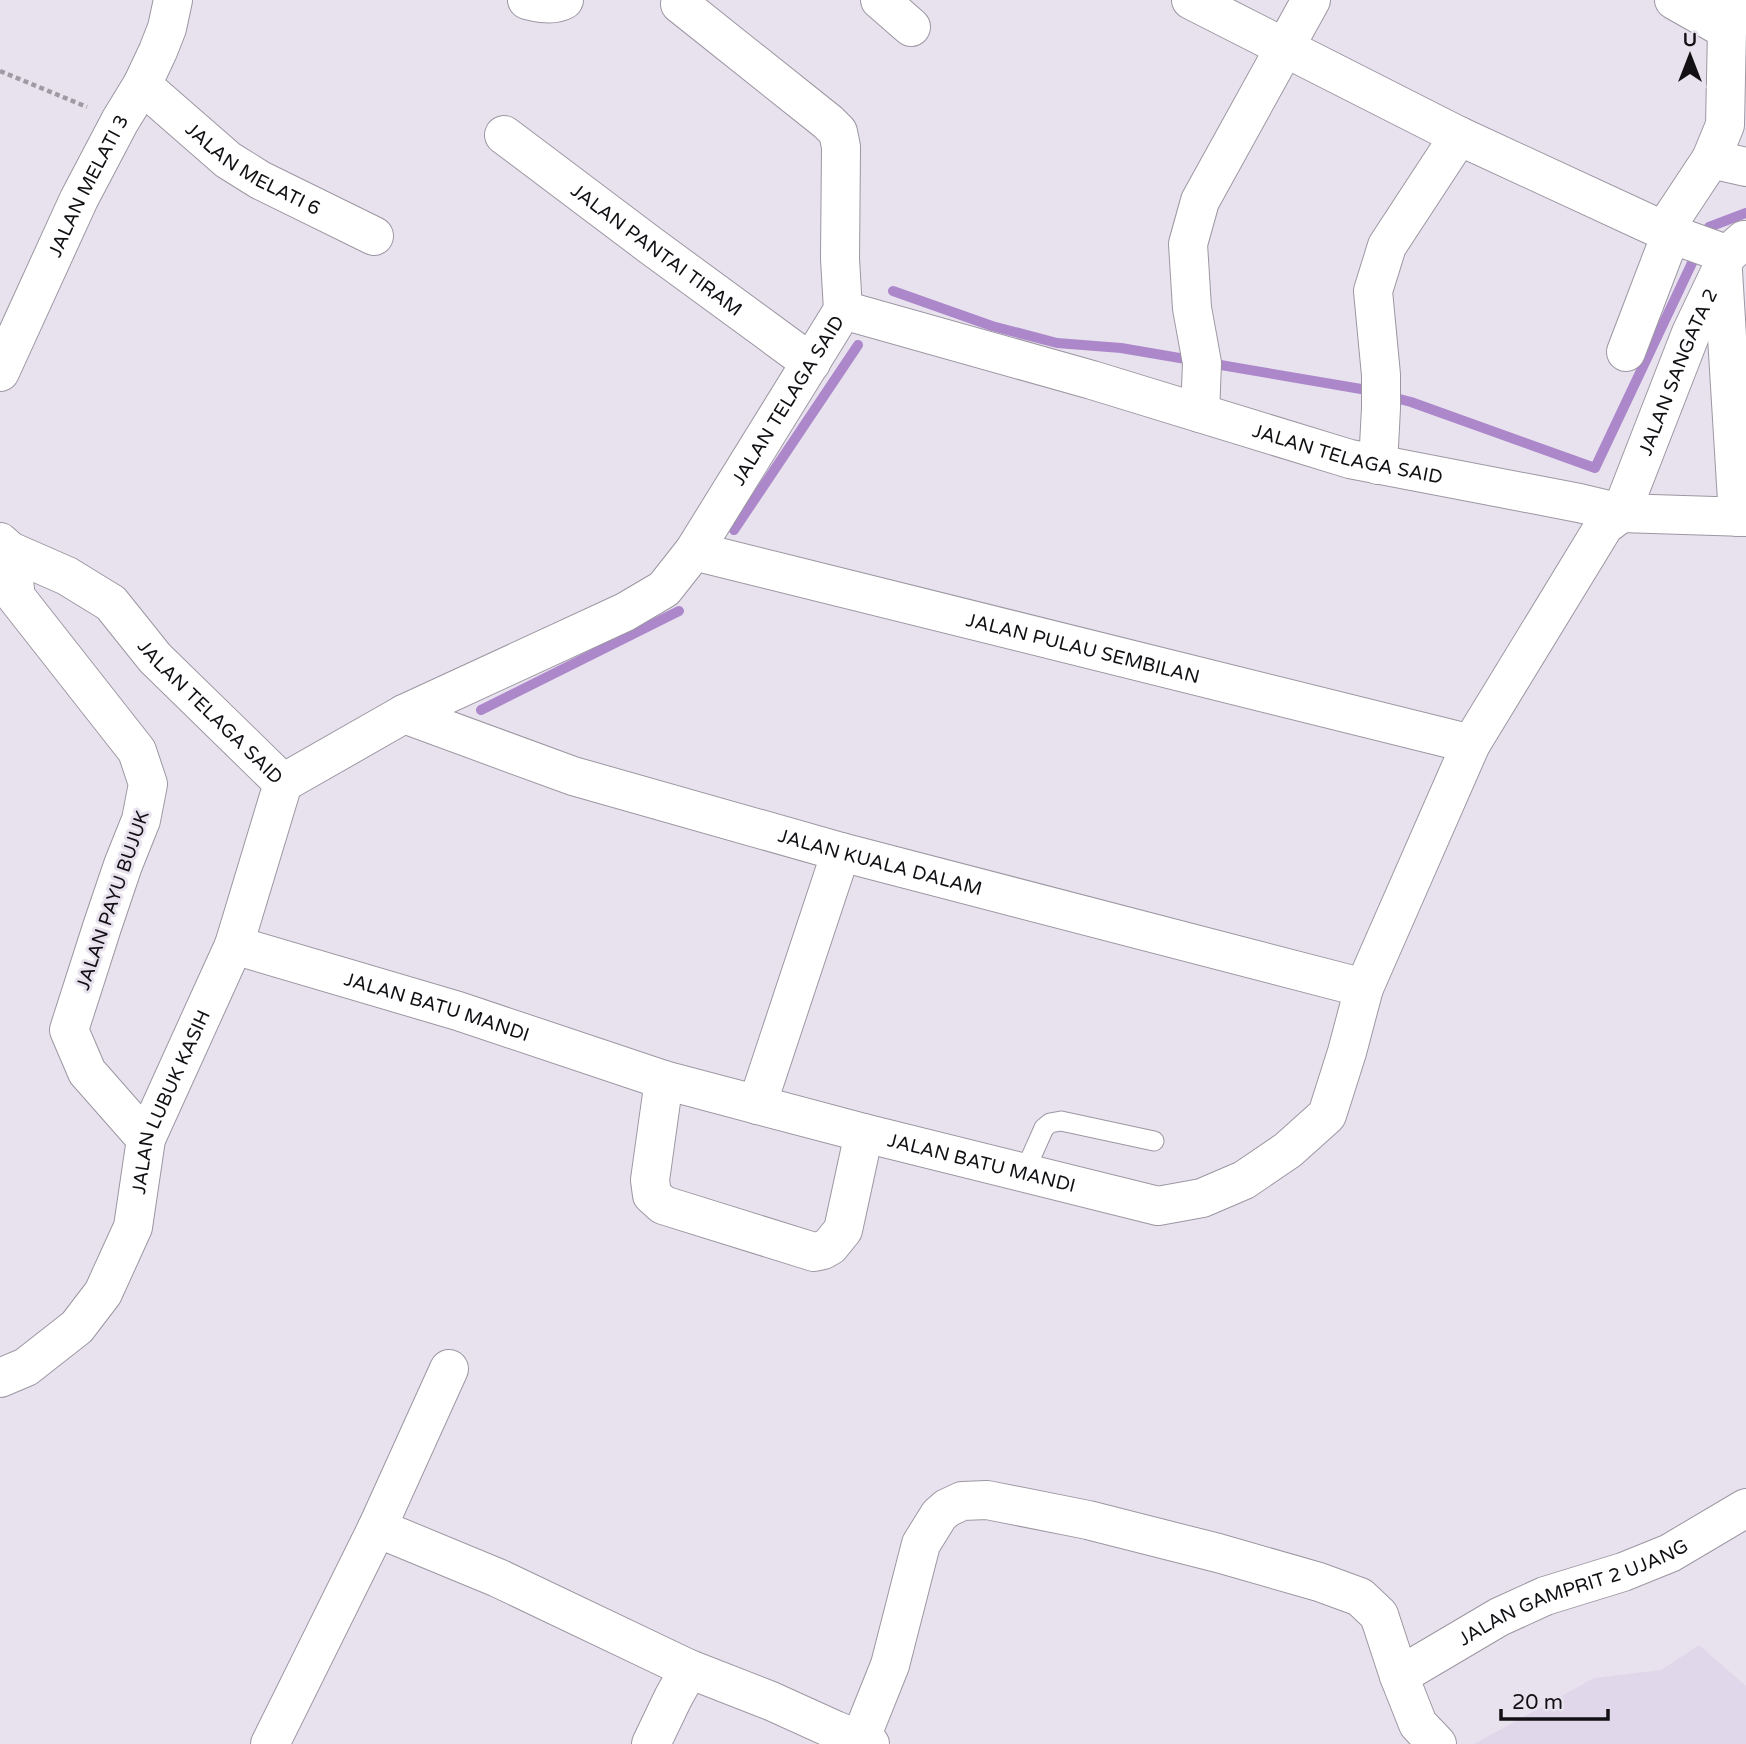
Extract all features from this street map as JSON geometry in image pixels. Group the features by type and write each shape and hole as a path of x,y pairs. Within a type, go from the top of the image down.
{"street":[{"name":"JALAN MELATI 3","path":"0,372 79,199 142,85 167,28 173,0"},
{"path":"880,0 911,27"},
{"path":"1191,0 1459,136 1670,233 1728,253 1742,517"},
{"path":"1199,413 1202,357 1192,308 1188,244 1199,201 1311,0"},
{"path":"1626,352 1670,233 1728,163 1725,125 1730,15 1674,0"},
{"path":"680,4 838,132 841,147 839,259 843,310"},
{"name":"JALAN MELATI 6","path":"142,85 218,151 249,173 374,236"},
{"name":"JALAN PANTAI TIRAM","path":"504,135 811,363"},
{"path":"1378,465 1381,392 1373,290 1387,246 1459,136"},
{"name":"JALAN SANGATA 2","path":"1621,513 1691,333 1728,253"},
{"name":"JALAN TELAGA SAID","path":"5,547 67,576 111,603 155,658 283,783 404,714 625,612 664,589 694,551 843,310 1092,380 1350,459 1621,513 1742,517"},
{"path":"1471,744 1604,526 1621,513"},
{"name":"JALAN PAYU BUJUK","path":"5,547 8,609 137,751 149,784 141,820 110,902 69,1030 87,1072 146,1139"},
{"name":"JALAN PULAU SEMBILAN","path":"694,551 1471,744"},
{"name":"JALAN KUALA DALAM","path":"404,714 573,776 841,852 1364,988"},
{"name":"JALAN BATU MANDI","path":"234,945 458,1011 664,1080 1158,1206 1202,1198 1244,1180 1288,1150 1326,1115 1364,988 1471,744"},
{"name":"JALAN LUBUK KASIH","path":"0,1378 26,1367 77,1327 103,1293 133,1227 146,1139 234,945 283,783"},
{"path":"757,1105 841,852"},
{"path":"664,1080 650,1180 652,1195 663,1205 814,1252 830,1246 843,1230 864,1133"},
{"path":"270,1744 377,1528 449,1368"},
{"path":"377,1528 498,1578 689,1670 771,1701 865,1742 890,1665 921,1544 947,1508 962,1501 987,1500 1088,1520 1218,1553 1360,1597 1379,1615 1418,1724 1437,1744"},
{"name":"JALAN GAMPRIT 2 UJANG","path":"1399,1676 1499,1617 1545,1596 1623,1572 1670,1553 1746,1508"},
{"path":"651,1744 689,1670"}],"lane":[{"path":"1024,1173 1044,1128 1049,1123 1061,1121 1154,1141"}],"path":[{"path":"0,71 120,121"}],"shaded area":[{"path":"1699,1645 1746,1686 1746,1744 1474,1744 1594,1678 1661,1670"}],"waterway":[{"path":"893,291 992,326 1057,343 1121,348 1361,389 1411,402 1595,468 1709,227 1746,213"},
{"path":"734,530 858,345"},
{"path":"481,710 679,611"}]}
